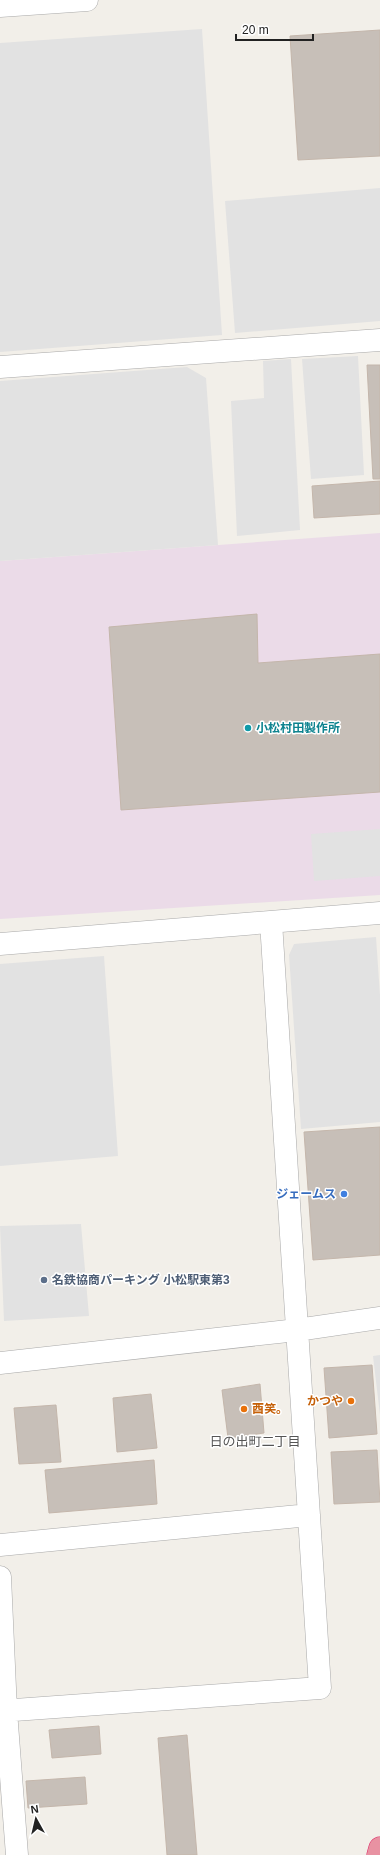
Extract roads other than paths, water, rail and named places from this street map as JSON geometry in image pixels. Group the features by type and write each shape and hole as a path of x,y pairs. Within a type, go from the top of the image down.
{"highway":[{"path":"378,1855 380,1848"}],"street":[{"path":"0,6 87,0"},
{"path":"0,367 380,340"},
{"path":"0,944 380,913"},
{"path":"3,1711 320,1688 271,922"},
{"path":"0,1363 297,1330 380,1318"},
{"path":"0,1545 309,1515"},
{"path":"0,1577 3,1711 17,1855"}],"place":[{"name":"小松村田製作所","path":"248,728"},
{"name":"ジェームス","path":"344,1194"},
{"name":"名鉄協商パーキング 小松駅東第3","path":"44,1280"},
{"name":"かつや","path":"351,1401"},
{"name":"酉笑。","path":"244,1409"}],"district":[{"name":"日の出町二丁目","path":"255,1441"}]}
